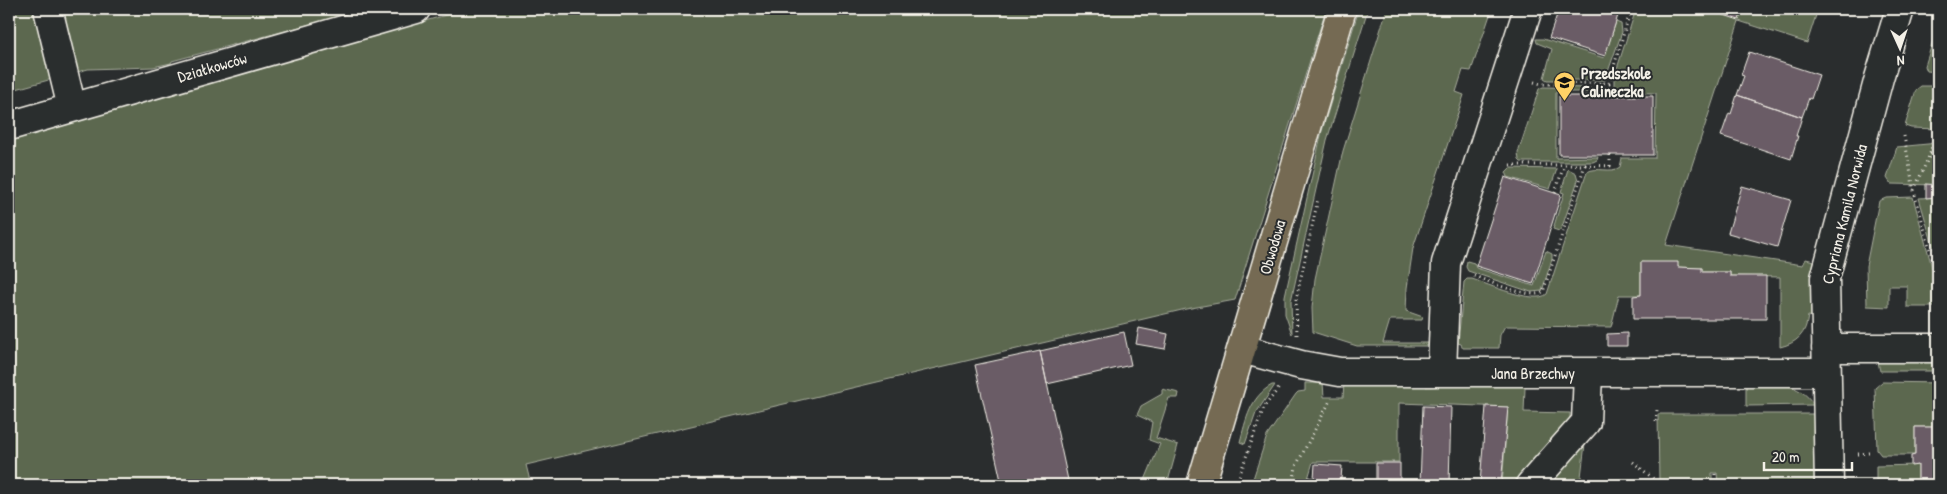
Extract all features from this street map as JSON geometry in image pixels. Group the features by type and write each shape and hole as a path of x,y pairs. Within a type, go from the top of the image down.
{"main road":[{"name":"Obwodowa","path":"1201,485 1342,9"}],"street":[{"path":"48,9 72,108"},
{"name":"Działkowców","path":"9,126 416,9"},
{"path":"1442,372 1446,263 1528,9"},
{"name":"Cypriana Kamila Norwida","path":"1829,485 1825,278 1879,78 1900,9"},
{"name":"Jana Brzechwy","path":"1242,349 1300,365 1340,372 1588,373 1826,360 1938,348"},
{"path":"1530,485 1586,422 1588,373"}],"path":[{"path":"1507,74 1541,84 1609,83 1631,9"},
{"path":"1602,83 1603,95"},
{"path":"1904,136 1914,191 1938,279"},
{"path":"1914,191 1930,154 1934,137"},
{"path":"1930,154 1938,149"},
{"path":"1478,165 1610,166 1610,155"},
{"path":"1555,193 1564,165"},
{"path":"1470,275 1529,294 1540,294 1543,292 1585,165"},
{"path":"1297,336 1296,300 1318,198"},
{"path":"1293,485 1296,466 1330,401 1340,372"},
{"path":"1236,485 1264,407 1281,386"},
{"path":"1656,422 1657,410"},
{"path":"1634,462 1662,485"},
{"path":"1715,473 1715,485"}],"green space":[{"path":"9,9 367,9 172,61 171,63 153,67 88,69 9,91"},
{"path":"467,9 1326,9 1235,300 1186,309 526,465 531,485 9,485 9,140"},
{"path":"1359,9 1368,9 1327,140 1291,301 1292,334 1285,314 1285,296 1322,131"},
{"path":"1387,9 1492,9 1471,71 1463,70 1456,92 1464,95 1413,248 1407,288 1406,311 1423,317 1422,320 1390,320 1383,343 1431,343 1428,346 1357,346 1313,332 1312,308 1315,279 1343,151"},
{"path":"1636,9 1806,9 1817,12 1807,43 1739,21 1666,245 1803,265 1806,259 1818,262 1818,318 1808,316 1800,337 1780,347 1780,277 1730,276 1730,272 1702,272 1702,268 1641,262 1641,295 1619,295 1611,327 1505,326 1500,335 1499,348 1463,348 1458,343 1464,282 1467,279 1532,297 1541,297 1547,294 1587,172 1591,170 1616,169 1620,167 1622,158 1655,158 1656,93 1614,92 1614,78"},
{"path":"1616,22 1621,24 1622,32 1605,80 1547,80 1544,78 1552,49 1537,43 1536,39 1543,39 1604,58"},
{"path":"1938,32 1938,72 1927,71 1925,66 1935,34"},
{"path":"1921,86 1938,86 1938,129 1905,126 1916,90"},
{"path":"1543,87 1590,88 1590,92 1556,92 1556,158 1598,157 1597,160 1593,162 1521,162 1519,160 1518,153 1539,89"},
{"path":"1938,143 1938,185 1891,184 1887,178 1897,147"},
{"path":"1510,168 1557,169 1550,189 1508,177 1506,172"},
{"path":"1568,169 1576,173 1578,180 1559,231 1553,229 1564,193 1561,192"},
{"path":"1913,197 1938,289 1938,307 1907,307 1907,286 1889,286 1889,307 1867,306 1866,266 1879,201 1886,198"},
{"path":"1938,197 1938,263 1919,198"},
{"path":"1546,251 1552,254 1552,259 1542,291 1531,292 1468,271 1466,267 1467,261 1474,263 1476,268 1534,286"},
{"path":"1938,355 1938,371 1880,371 1878,362"},
{"path":"1882,382 1938,383 1938,427 1915,427 1915,455 1881,455 1877,450 1875,388"},
{"path":"1305,383 1323,383 1324,397 1343,397 1344,383 1426,383 1426,387 1521,383 1525,388 1524,412 1570,413 1570,425 1518,485 1502,485 1508,407 1399,403 1399,462 1313,462 1306,485 1251,485 1267,436 1296,394 1305,391"},
{"path":"1749,383 1785,385 1801,392 1814,405 1746,406 1746,388"},
{"path":"1272,385 1275,385 1256,413 1245,444 1240,442 1250,410 1259,396"},
{"path":"1162,389 1179,393 1178,398 1169,398 1156,438 1178,445 1167,485 1143,485 1160,444 1149,440 1152,422 1137,415 1141,406 1162,394"},
{"path":"1658,414 1814,414 1816,485 1718,485 1717,473 1712,473 1712,485 1635,485 1659,483"},
{"path":"1585,444 1580,485 1546,485"},
{"path":"1918,465 1918,485 1876,485 1876,466"}],"building":[{"path":"1559,9 1620,9 1605,56 1549,38"},
{"path":"1719,9 1743,9 1739,20 1718,13"},
{"path":"1749,52 1819,75 1811,99 1809,98 1802,117 1737,95 1744,76 1741,75"},
{"path":"1737,95 1802,117 1791,159 1721,136"},
{"path":"1559,96 1653,96 1653,155 1559,155"},
{"path":"1505,177 1561,195 1533,284 1476,266"},
{"path":"1926,184 1938,185 1938,197 1926,198"},
{"path":"1742,186 1791,200 1777,247 1728,233"},
{"path":"1641,262 1678,262 1678,267 1702,268 1702,272 1730,272 1730,276 1766,276 1766,319 1633,319 1633,296 1641,295"},
{"path":"1139,328 1168,334 1165,349 1136,344"},
{"path":"1124,332 1131,365 1047,384 1040,351"},
{"path":"1627,333 1627,346 1607,346 1607,334"},
{"path":"1040,351 1068,480 1043,485 1002,485 975,365"},
{"path":"1423,406 1451,407 1449,485 1420,485"},
{"path":"1486,406 1508,407 1501,485 1480,484"},
{"path":"1915,427 1938,427 1938,485 1918,485 1918,465 1911,466 1911,456 1915,455"},
{"path":"1376,463 1400,463 1400,480 1376,480"},
{"path":"1315,464 1342,466 1341,479 1338,479 1338,485 1309,485 1309,477 1314,478"}],"place":[{"name":"Przedszkole Calineczka","path":"1565,101"}]}
